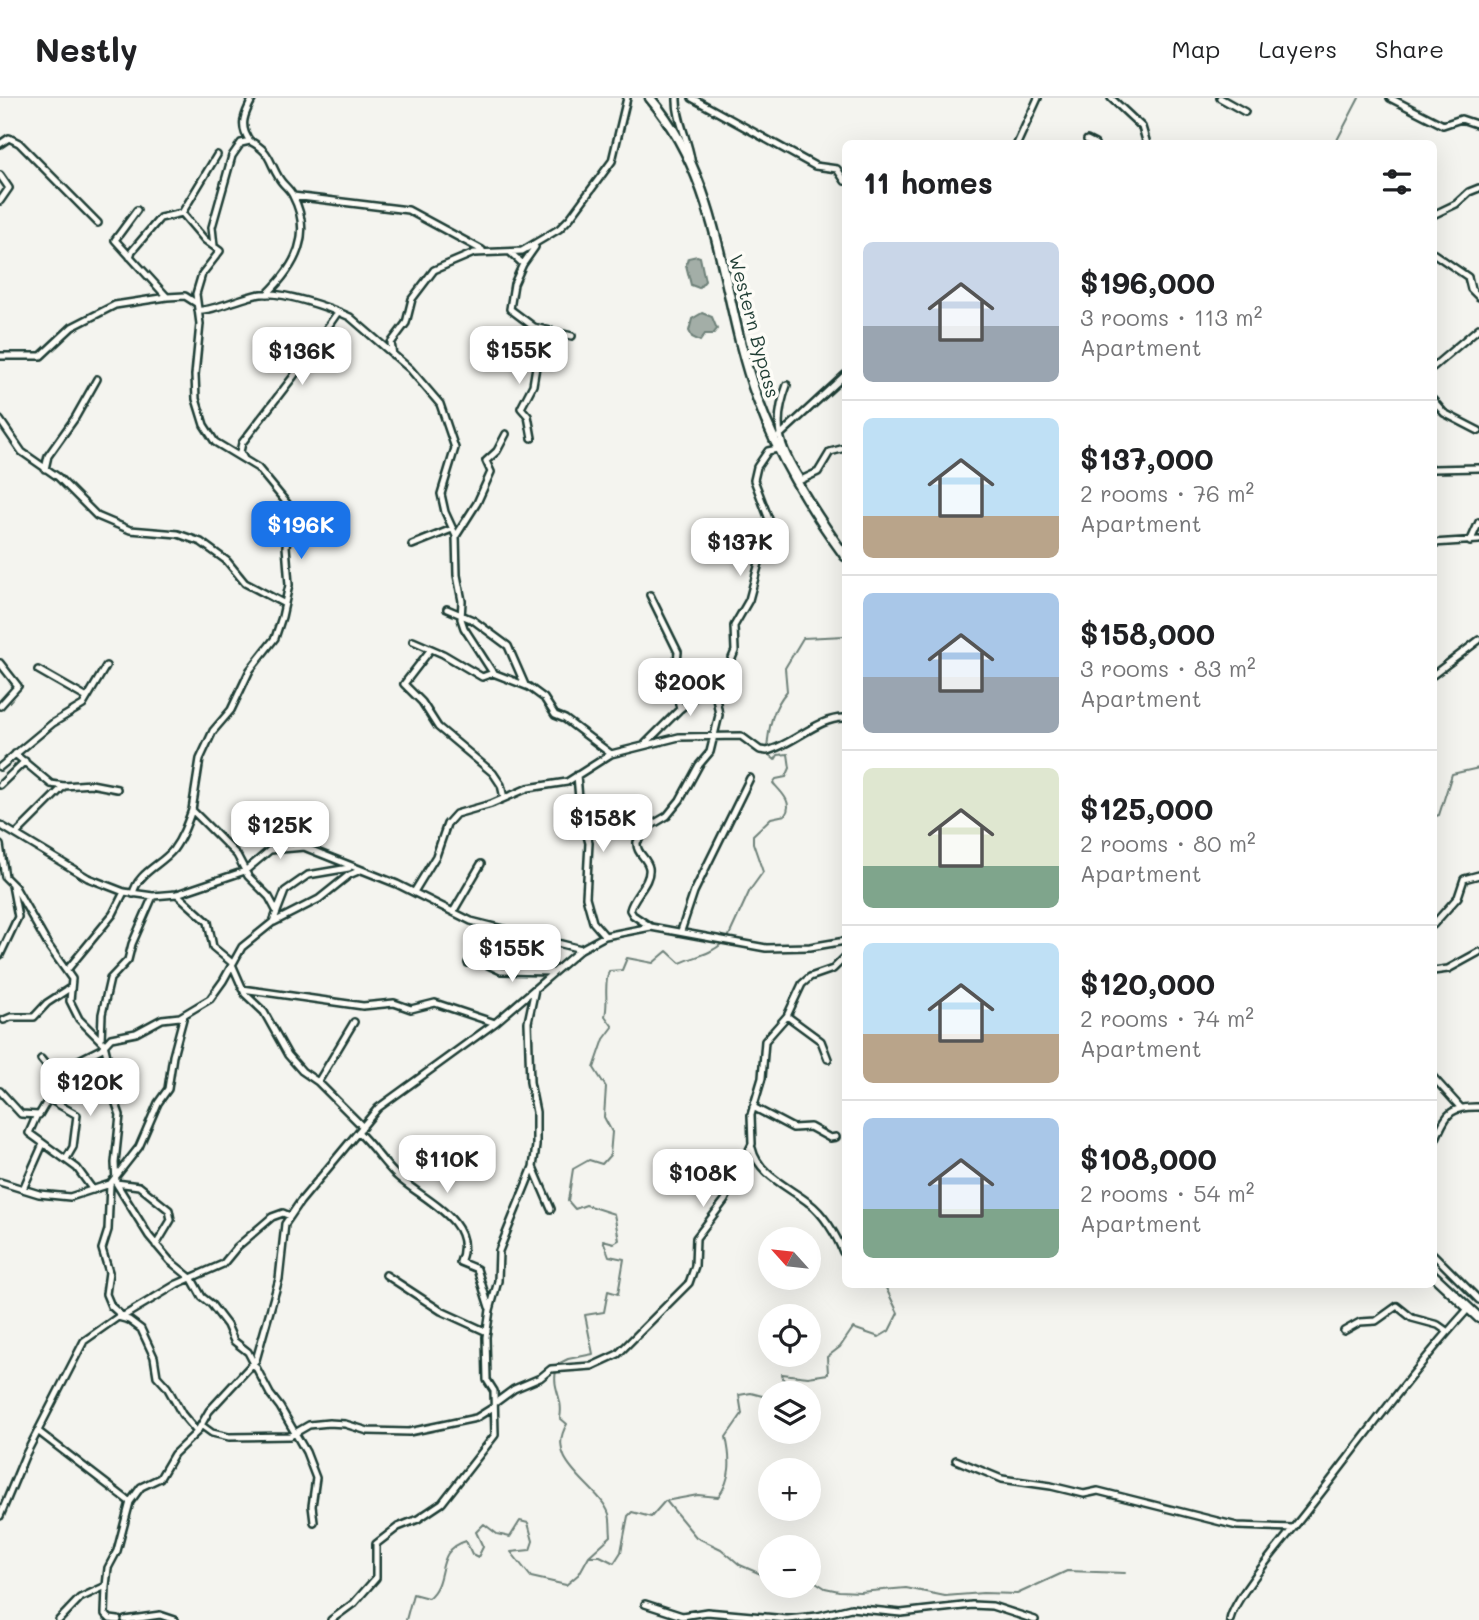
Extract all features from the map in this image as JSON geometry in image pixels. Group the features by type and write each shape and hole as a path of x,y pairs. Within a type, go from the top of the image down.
{"main road":[{"name":"Western Bypass","path":"650,98 692,160 710,214 756,397 777,449 842,552"},
{"path":"1437,1279 1476,1313"}],"street":[{"path":"253,98 244,116 243,126 250,141 265,150 280,180 293,196 304,229 300,248 287,272 267,294"},
{"path":"378,343 383,345 391,342 404,327 412,299 428,275 458,258 485,252 522,251 536,244 570,218 612,161 627,98"},
{"path":"677,98 677,111 687,136 692,160"},
{"path":"692,98 815,166 837,169 842,176"},
{"path":"1019,140 1038,98"},
{"path":"1111,98 1142,127 1146,140"},
{"path":"1220,98 1245,112"},
{"path":"1390,98 1443,125 1469,119 1479,125"},
{"path":"0,144 9,138 19,143 98,223"},
{"path":"214,246 212,227 232,156 241,143 250,141"},
{"path":"130,257 160,218 182,213 217,155"},
{"path":"0,175 9,188 0,201"},
{"path":"1437,213 1479,188"},
{"path":"293,196 408,210 485,252"},
{"path":"137,210 115,240 167,297"},
{"path":"133,894 136,885 172,852 179,841 192,810 200,759 214,732 231,709 250,670 275,638 289,585 286,546 290,507 258,468 222,449 204,425 195,394 200,332 197,307 202,274 220,251 205,240 182,213"},
{"path":"536,244 514,284 510,309 542,330 553,330 572,336"},
{"path":"511,253 523,264"},
{"path":"1437,256 1468,277 1471,289 1479,297"},
{"path":"0,356 38,357 72,327 111,307 167,297 185,296 204,311 224,303 267,294 351,317 429,388 440,404 454,443 441,494 456,536 462,624 493,673 524,685 544,698 555,715 565,719 611,754"},
{"path":"244,459 240,452 242,443 293,377 338,312"},
{"path":"1437,364 1479,328"},
{"path":"532,438 528,416 521,408 533,385 542,330"},
{"path":"391,342 393,355"},
{"path":"779,436 842,378"},
{"path":"45,469 48,456 75,418 97,379"},
{"path":"786,386 778,425 779,436 801,480 818,472 830,452 842,449"},
{"path":"1437,405 1444,413 1479,431"},
{"path":"0,421 17,447 76,493 97,516 130,530 178,534 205,544 227,561 245,583 284,603"},
{"path":"456,536 491,472 486,461 497,451 506,434"},
{"path":"651,927 630,910 649,873 647,864 638,851 637,842 650,826 667,816 680,800 699,765 710,752 719,715 716,697 735,651 736,619 749,600 770,522 754,480 754,473 768,451 777,449"},
{"path":"1437,468 1479,468"},
{"path":"1470,542 1479,522"},
{"path":"412,545 452,529"},
{"path":"1437,543 1479,540"},
{"path":"650,595 678,652 675,685 680,709"},
{"path":"447,609 461,614 508,646 524,685"},
{"path":"1437,673 1479,640"},
{"path":"413,641 482,677 493,673"},
{"path":"431,649 404,684 422,702 438,727 493,773 501,785 504,798"},
{"path":"0,663 18,686 0,706"},
{"path":"0,767 53,723 83,705 106,666"},
{"path":"38,670 87,698"},
{"path":"642,746 680,709 725,673"},
{"path":"414,892 436,856 451,818 534,786 567,782 611,754 642,746 685,736 741,736 760,750 767,751 792,741 829,720 842,718"},
{"path":"15,754 51,784 64,786 91,783 117,789"},
{"path":"0,785 25,761"},
{"path":"577,775 580,811 589,843 586,897 593,922 605,936"},
{"path":"681,931 694,892 750,778"},
{"path":"16,834 64,786"},
{"path":"192,810 237,855 245,871 269,897 277,912"},
{"path":"0,825 88,878 124,892 153,896 177,894 245,871 270,850 295,847 311,850 414,892 482,924 581,949"},
{"path":"0,845 5,877 73,982 70,988 47,1003 34,1017 11,1017 4,1020"},
{"path":"453,912 481,864"},
{"path":"272,922 281,895 308,875 353,868"},
{"path":"102,1042 136,1033 158,1020 184,1015 216,992 246,942 272,922 319,899 361,870"},
{"path":"1437,921 1458,897 1464,878 1479,875"},
{"path":"0,955 18,917 12,885"},
{"path":"67,970 113,914 124,892"},
{"path":"177,894 208,922 213,947 233,965 242,989 264,1012 288,1055 302,1072 318,1082 361,1129 395,1175 444,1210 464,1245 465,1251 460,1262 477,1269 490,1310"},
{"path":"93,1190 77,1168 29,1133 36,1117 70,1066 101,1049 102,1014 110,979 128,960 153,896"},
{"path":"118,1620 105,1614 106,1586 108,1568 117,1551 130,1502 141,1487 160,1478 181,1446 197,1432 209,1410 253,1363 263,1340 279,1279 281,1238 290,1216 361,1129 391,1098 495,1023 581,949 605,936 651,927 777,949 842,940"},
{"path":"1437,970 1448,969 1479,952"},
{"path":"468,963 479,960 505,972 552,972"},
{"path":"201,1425 212,1433 229,1437 282,1437 309,1425 329,1423 345,1424 368,1431 409,1432 476,1418 514,1389 540,1378 551,1369 605,1362 618,1354 689,1283 695,1266 695,1238 725,1200 751,1144 753,1107 762,1078 765,1041 787,1016 802,984 810,977 833,969 842,960"},
{"path":"331,1620 354,1604 374,1581 377,1572 376,1544 394,1530 418,1519 442,1503 487,1448 496,1431 494,1391 487,1380 487,1332 502,1243 533,1167 537,1130 536,1108 530,1082 528,1022 530,1001 536,986"},
{"path":"70,988 71,1000 79,1019 102,1042 120,1115 113,1183 108,1198 108,1230 102,1249 109,1272 106,1297 115,1311 141,1329 153,1357 155,1373 197,1432"},
{"path":"242,989 363,1006 394,1003 415,1008 435,1003 495,1023"},
{"path":"113,1183 139,1147 152,1115 168,1089 184,1015"},
{"path":"787,1016 821,1041 828,1059"},
{"path":"318,1082 354,1022"},
{"path":"41,1059 59,1081"},
{"path":"1437,1081 1460,1107"},
{"path":"0,1091 21,1114 36,1117"},
{"path":"49,1099 78,1115 73,1147 66,1159"},
{"path":"0,1108 6,1100"},
{"path":"753,1107 793,1128 810,1127 830,1138 836,1138"},
{"path":"1437,1136 1449,1112 1460,1107 1479,1107"},
{"path":"23,1189 43,1144"},
{"path":"751,1144 760,1166 815,1208 838,1239 842,1249"},
{"path":"533,1167 551,1209"},
{"path":"0,1182 49,1196 70,1197 113,1183 139,1186 169,1210 171,1220 156,1245"},
{"path":"113,1183 156,1245 192,1279 202,1297 211,1304 226,1325 230,1336 245,1349 295,1433 316,1478 312,1506 314,1522"},
{"path":"0,1516 25,1456 84,1341 177,1284 223,1264 237,1247 272,1217 286,1212 290,1216"},
{"path":"1437,1258 1479,1300"},
{"path":"386,1275 441,1311 487,1332"},
{"path":"486,1292 496,1289"},
{"path":"1344,1331 1360,1322 1380,1320 1399,1306 1412,1318 1438,1325 1448,1332"},
{"path":"1230,1620 1234,1605 1390,1402 1448,1332 1476,1313"},
{"path":"39,1432 130,1502"},
{"path":"956,1460 1002,1479 1084,1494 1098,1491 1237,1526 1293,1528"},
{"path":"59,1620 80,1598 106,1586"},
{"path":"645,1604 682,1616 707,1612 787,1619 826,1615 851,1608 901,1613 972,1605 992,1606 1035,1620"},
{"path":"125,1620 160,1615 175,1620"}],"shaded area":[{"path":"700,257 705,281 699,288 691,285 686,265 688,258"},
{"path":"702,313 712,317 717,329 713,334 705,334 700,341 692,337 689,331 692,319"}],"waterway":[{"path":"1337,140 1359,98"},
{"path":"767,749 772,718 787,691 785,668 803,638 842,636"},
{"path":"728,938 750,890 763,872 753,835 771,818 785,815 787,811 787,802 773,783 776,779 786,777 790,768 788,754 778,755 775,760 768,754"},
{"path":"1437,816 1452,774 1479,768"},
{"path":"556,1365 568,1359 593,1354 585,1315 604,1312 608,1291 618,1294 624,1259 609,1256 603,1240 614,1243 619,1240 614,1214 586,1205 575,1209 568,1201 573,1169 589,1160 602,1164 610,1155 612,1132 604,1117 606,1087 594,1068 604,1039 613,1027 605,1016 609,971 622,970 627,958 653,963 667,951 680,963 708,952 724,942"},
{"path":"784,1381 782,1374 808,1377 828,1374 827,1357 840,1347 853,1328 879,1337 889,1331 898,1313 886,1288"},
{"path":"556,1371 560,1418 567,1424 562,1438 562,1450 567,1462 603,1503 610,1516 611,1536 589,1556"},
{"path":"406,1620 413,1594 428,1598 434,1591 449,1552 466,1541 472,1554 478,1557 483,1547 476,1532 484,1524 497,1534 510,1537 520,1521 528,1523 533,1541 530,1550 511,1552 531,1577 566,1585 579,1574 589,1556 600,1556 614,1563 621,1552 628,1516 632,1512 651,1517 665,1501 698,1495 718,1497 726,1483 729,1468 726,1437 742,1414 739,1395 758,1395"},
{"path":"667,1502 696,1537 721,1549 740,1565 758,1573"},
{"path":"821,1585 839,1591 860,1592 906,1588 945,1596 1017,1594 1067,1571 1125,1573"}]}
